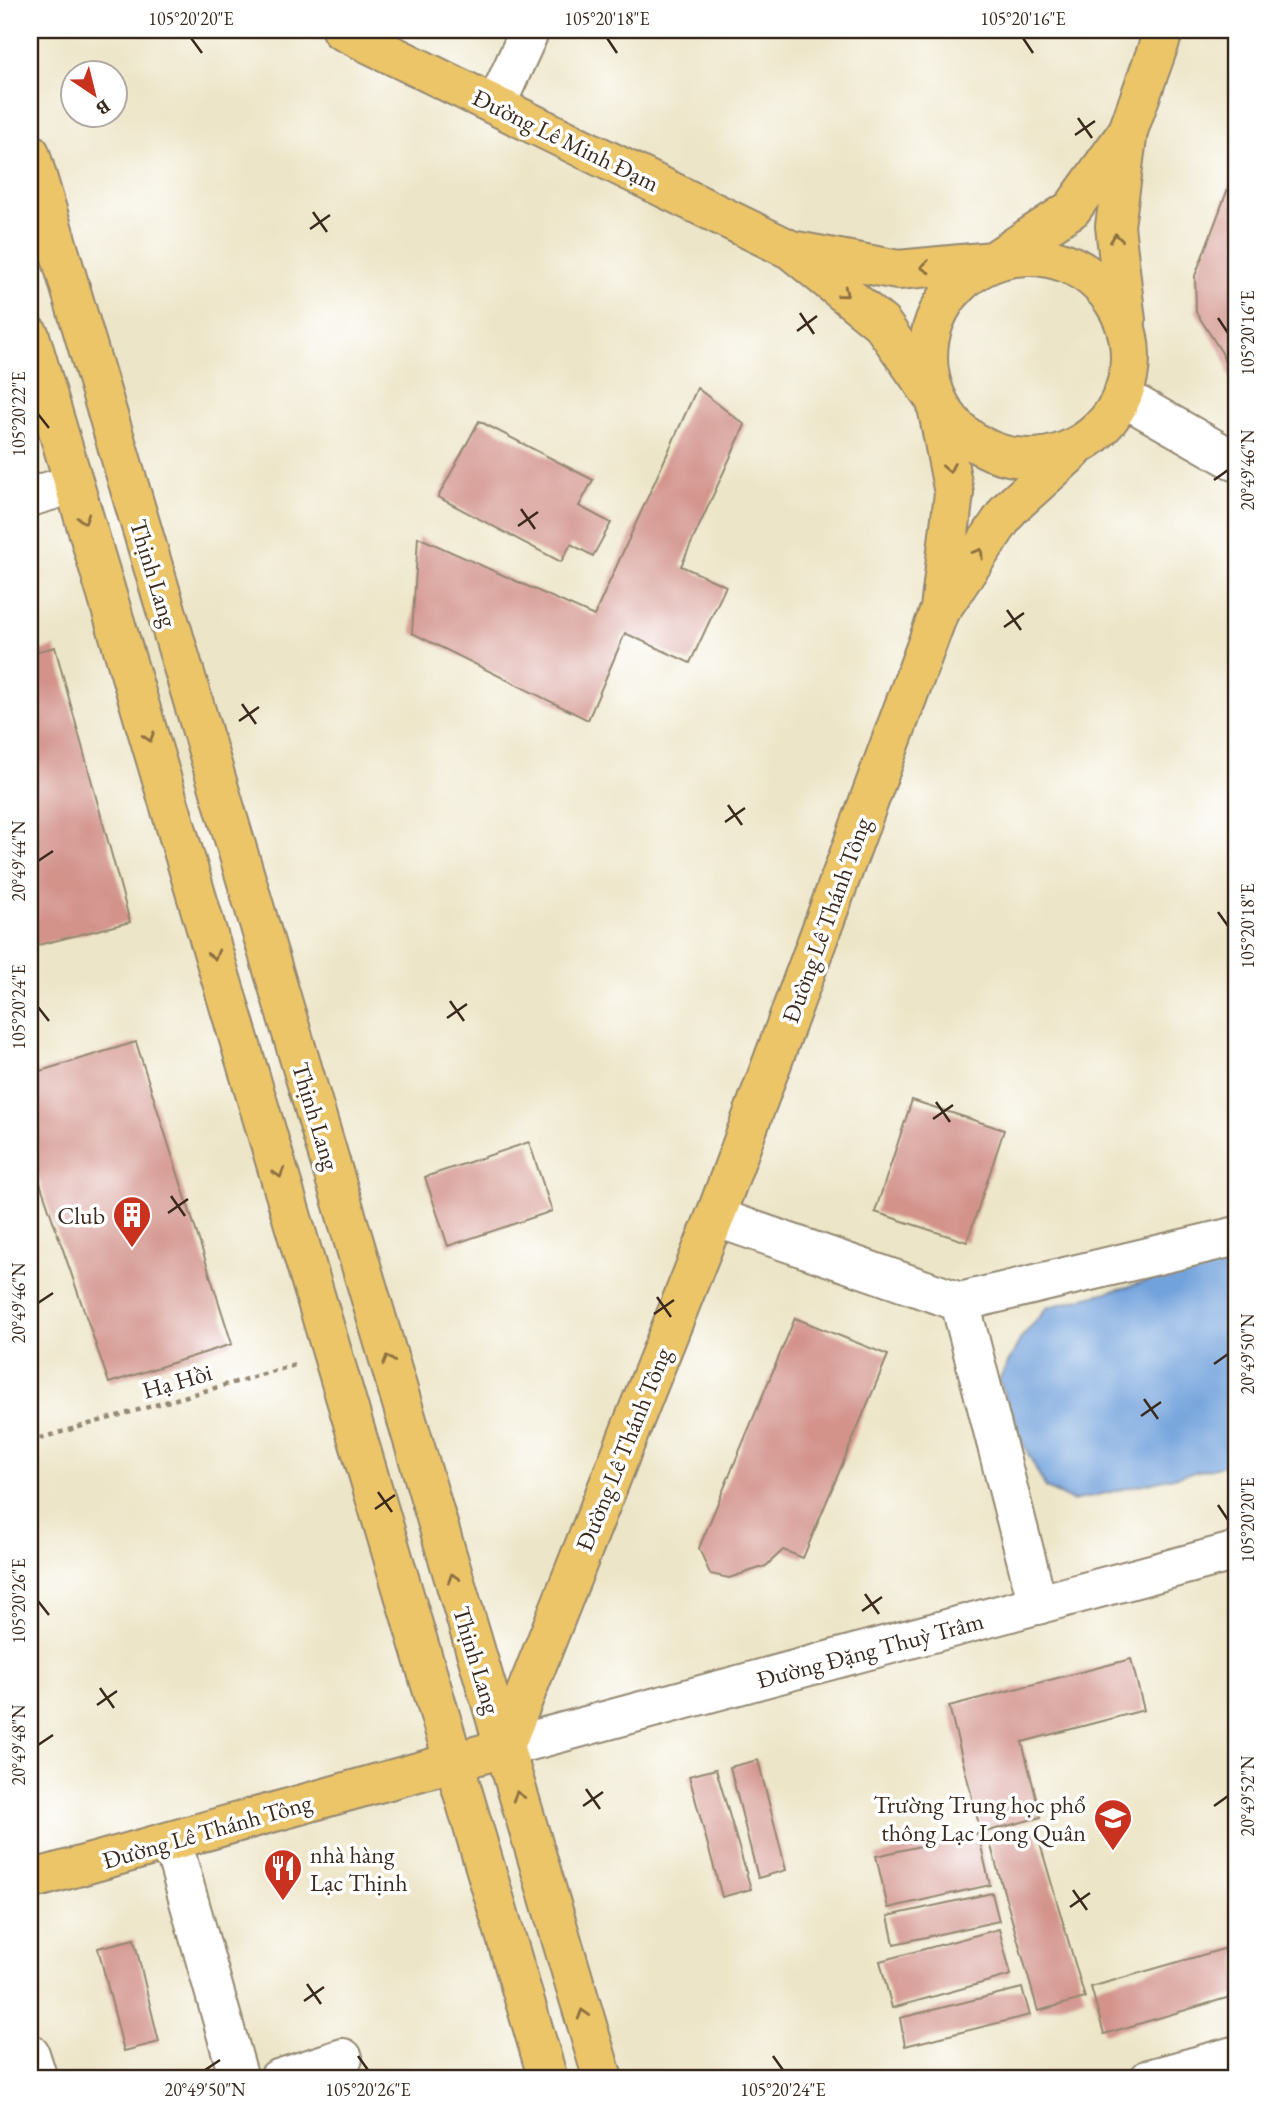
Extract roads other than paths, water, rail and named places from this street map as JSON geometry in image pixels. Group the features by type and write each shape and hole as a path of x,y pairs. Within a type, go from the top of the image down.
{"main road":[{"name":"Đường Lê Minh Đạm","path":"341,30 791,250"},
{"path":"791,250 881,324 955,429 982,448 1014,459 1047,458 1079,447 1105,425 1123,397 1131,364 1115,226 1128,131 1164,30"},
{"path":"936,401 927,369 929,336 941,305 963,279 1072,209 1128,131"},
{"name":"Thịnh Lang","path":"30,153 603,2079"},
{"path":"791,250 898,270 993,261 1026,255 1060,260 1090,275 1113,300 1127,330"},
{"name":"Thịnh Lang","path":"30,336 548,2079"},
{"name":"Đường Lê Thánh Tông","path":"30,1880 504,1748 715,1217 940,609 954,493 936,401"},
{"name":"Đường Lê Thánh Tông","path":"940,609 1009,509 1079,447"}],"street":[{"path":"496,105 530,30"},
{"path":"1123,397 1237,462"},
{"path":"30,497 73,484"},
{"path":"715,1217 960,1301 1237,1236"},
{"path":"960,1301 1038,1605"},
{"name":"Đường Đặng Thuỳ Trâm","path":"504,1748 1237,1551"},
{"path":"172,1840 239,2079"},
{"path":"30,2054 37,2079"},
{"path":"278,2079 343,2058"},
{"path":"1149,2079 1229,2064"}],"water":[{"path":"1237,1253 1237,1462 1073,1501 1046,1488 1021,1440 999,1380 1021,1338 1048,1307 1127,1287"}],"place":[{"name":"Club","path":"132,1249"},
{"name":"Trường Trung học phổ thông Lạc Long Quân","path":"1113,1852"},
{"name":"nhà hàng Lạc Thịnh","path":"283,1902"}]}
